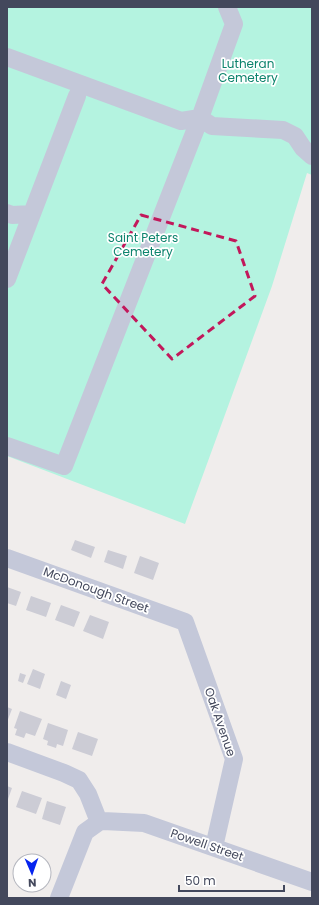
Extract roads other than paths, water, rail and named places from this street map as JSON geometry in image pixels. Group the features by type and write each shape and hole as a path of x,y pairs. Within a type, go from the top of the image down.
{"street":[{"path":"7,446 64,466 200,118 234,24 226,7"},
{"path":"7,57 77,89 192,138"},
{"path":"77,89 181,121 200,118 212,126 283,130 296,136 303,148 312,156"},
{"path":"7,279 77,89"},
{"path":"7,214 32,214"},
{"name":"McDonough Street","path":"7,558 185,622"},
{"name":"Oak Avenue","path":"185,622 234,759 214,847"},
{"path":"7,752 79,780 88,794 99,822 85,832 59,898"},
{"name":"Powell Street","path":"99,822 144,823 312,882"}],"park label":[{"name":"Lutheran Cemetery","path":"248,71"},
{"name":"Saint Peters Cemetery","path":"143,245"}]}
